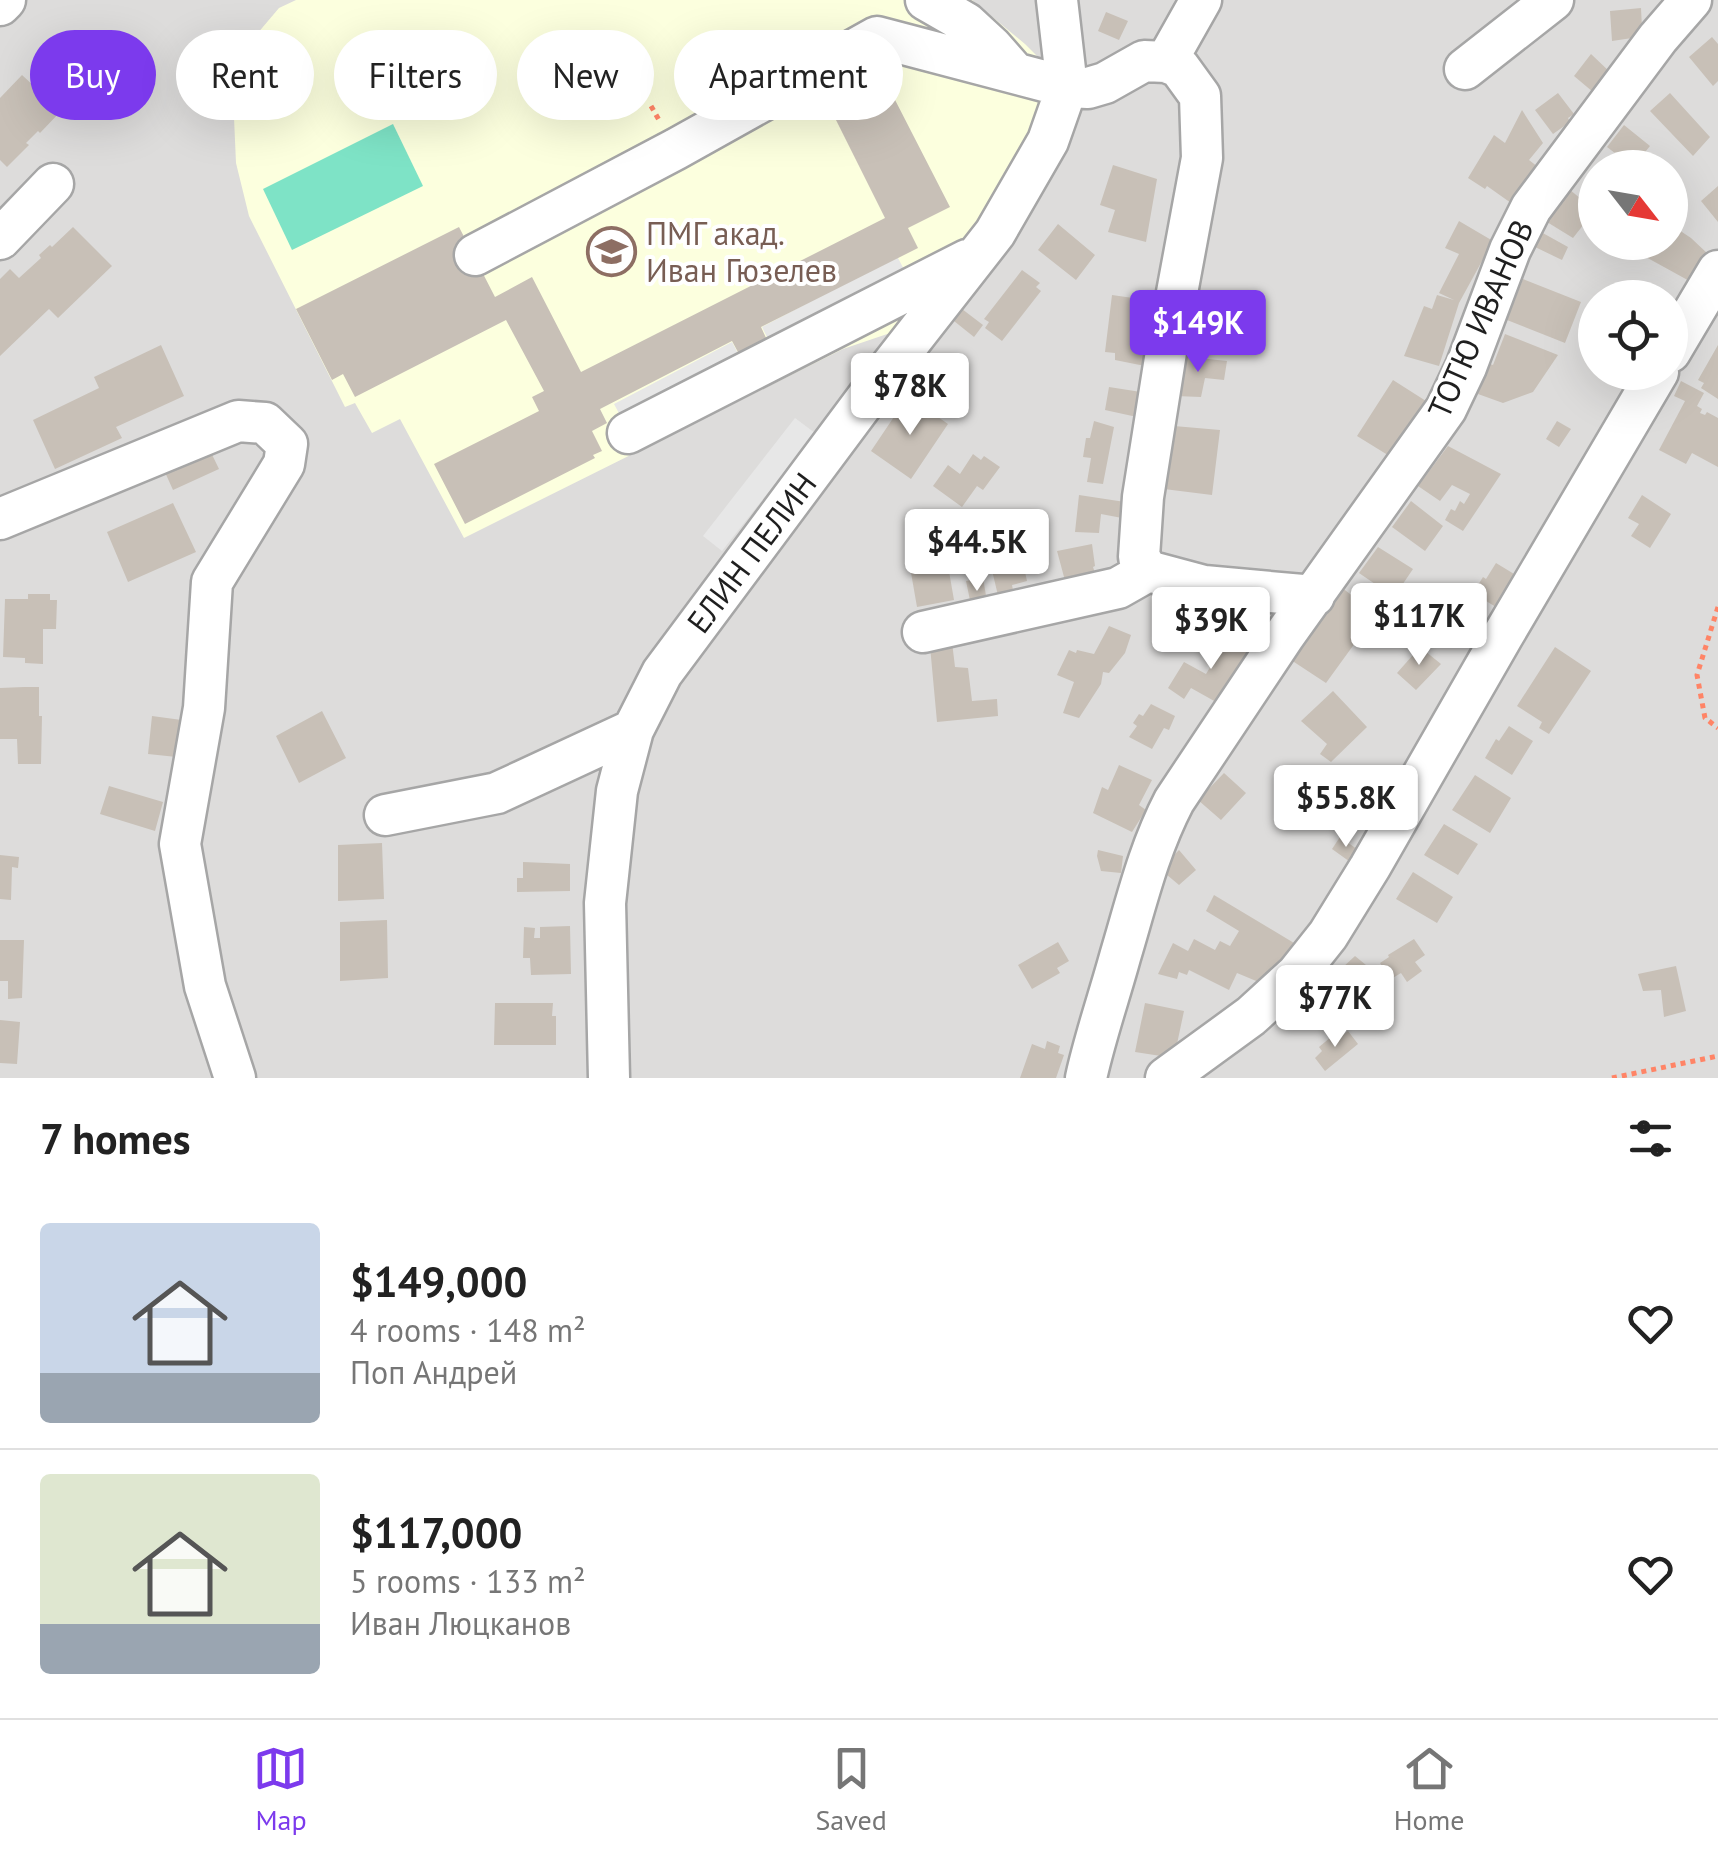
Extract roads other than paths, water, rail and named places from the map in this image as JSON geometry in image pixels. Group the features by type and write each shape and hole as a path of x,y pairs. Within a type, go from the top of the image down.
{"street":[{"path":"926,0 966,23 1014,72"},
{"path":"1057,0 1067,87"},
{"path":"1166,62 1202,0"},
{"path":"1465,69 1553,0"},
{"name":"ТОТЮ ИВАНОВ","path":"1086,1078 1142,878 1159,829 1174,801 1284,636 1446,409 1531,208 1690,0"},
{"path":"475,255 877,37 1067,87 1088,88 1105,83 1144,61 1166,62 1180,68 1200,96 1202,158 1143,496 1139,558 1148,571 1204,586 1314,596"},
{"name":"ЕЛИН ПЕЛИН","path":"609,1078 605,902 617,790 632,730 662,673 995,233 1048,141 1067,87"},
{"path":"0,239 53,184"},
{"path":"628,433 979,254"},
{"path":"1688,321 1718,270"},
{"path":"1166,1078 1252,1016 1298,974 1328,935 1647,390"},
{"path":"0,518 238,421 265,423 287,444 284,464 212,582 204,708 180,844 205,986 235,1078"},
{"path":"923,632 1118,588 1148,571"},
{"path":"385,815 498,792 632,730"}],"place":[{"name":"ПМГ акад. Иван Гюзелев","path":"611,252"}]}
